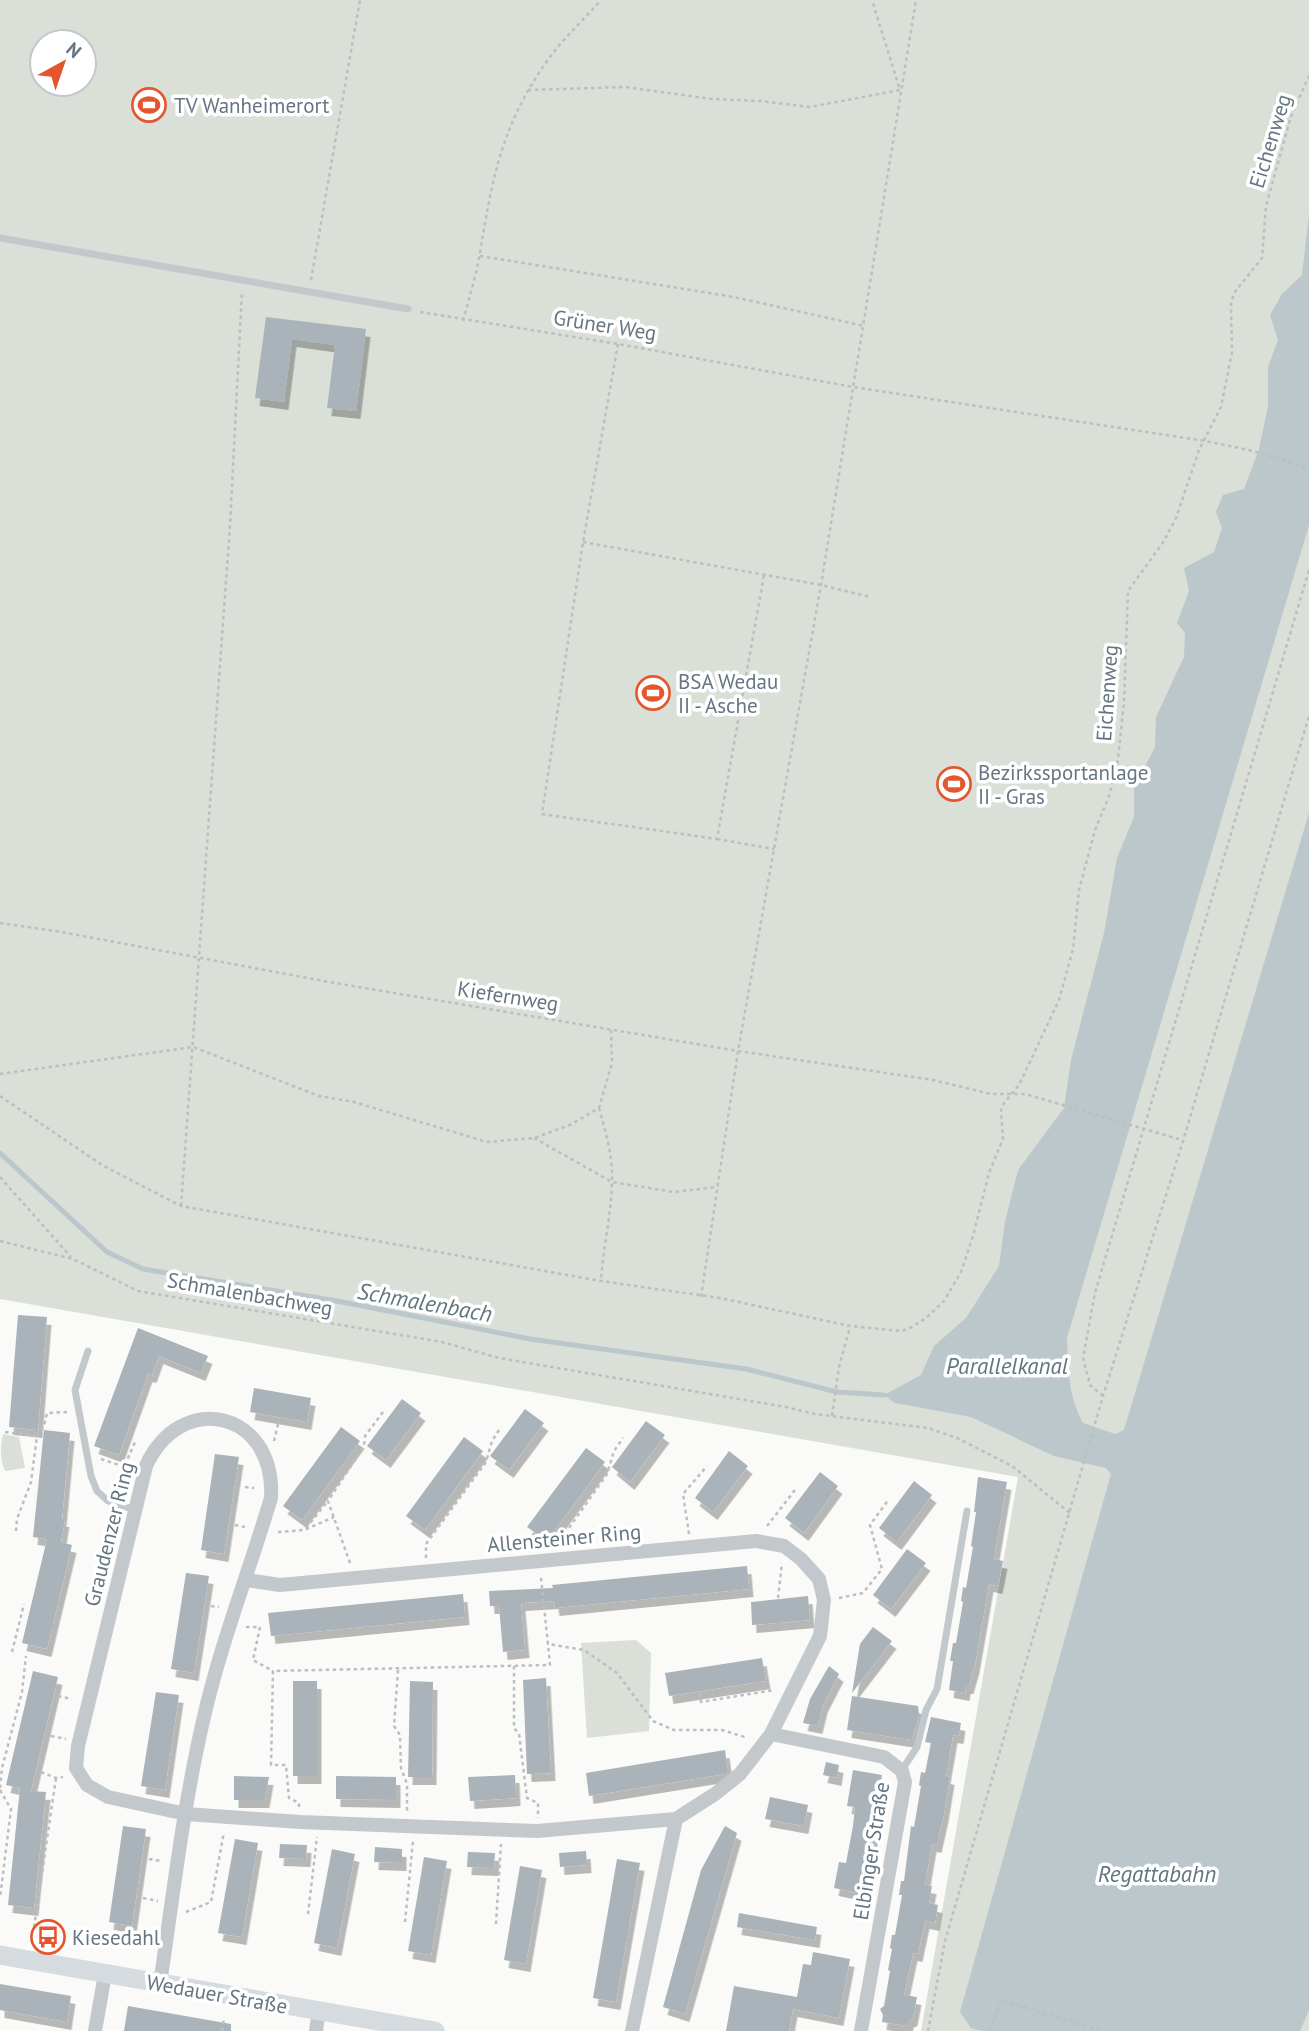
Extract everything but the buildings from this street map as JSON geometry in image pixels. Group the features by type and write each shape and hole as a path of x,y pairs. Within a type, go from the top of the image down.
{"main road":[{"name":"Wedauer Straße","path":"0,1955 435,2031"}],"street":[{"name":"Graudenzer Ring","path":"186,1814 108,1797 87,1785 76,1768 79,1742 144,1474 154,1448 174,1430 188,1423 214,1418 240,1428 258,1444 270,1466 271,1498 246,1580"},
{"name":"Allensteiner Ring","path":"246,1580 280,1585 756,1541 784,1546"},
{"path":"186,1814 318,1823 537,1832 676,1819 740,1774 771,1734 820,1636 824,1601 819,1579 801,1559 784,1546"},
{"path":"160,1984 203,1721 246,1580"},
{"name":"Elbinger Straße","path":"771,1734 884,1757 902,1771 905,1782 861,2031"},
{"path":"632,2031 676,1819"},
{"path":"95,2031 105,1974"},
{"path":"316,2031 319,2011"}],"lane":[{"path":"0,238 408,310"},
{"path":"88,1351 75,1390 91,1476 97,1491 108,1501 135,1510"},
{"path":"902,1771 917,1748 926,1710 937,1689 967,1511"}],"path":[{"path":"309,293 360,0"},
{"path":"463,321 480,256 486,209 504,140 528,90 561,42 601,0"},
{"path":"872,0 900,89"},
{"path":"701,1297 738,1051 821,585 916,0"},
{"name":"Eichenweg","path":"0,1096 102,1165 181,1206 601,1281 720,1298 850,1326 890,1331 910,1328 934,1311 950,1293 968,1254 989,1173 1003,1139 1004,1103 1019,1085 1059,1000 1073,949 1079,890 1095,830 1108,799 1116,768 1124,702 1128,591 1171,528 1199,450 1221,407 1233,335 1231,304 1234,293 1262,258 1266,206 1291,116 1309,76"},
{"path":"528,90 625,87 712,99 810,107 900,89"},
{"path":"480,256 734,298 864,326"},
{"path":"181,1206 230,526 243,281"},
{"name":"Grüner Weg","path":"408,310 618,344 853,387 1205,441 1250,450 1309,468"},
{"path":"618,344 583,542 542,814 774,849"},
{"path":"583,542 821,585 870,597"},
{"path":"1103,1396 1090,1385 1083,1358 1095,1293 1309,570"},
{"path":"717,839 764,575"},
{"path":"928,2031 945,1941 1071,1514 1103,1396 1183,1141 1309,716"},
{"name":"Kiefernweg","path":"0,923 738,1051 911,1076 991,1094 1025,1094 1183,1141"},
{"path":"601,1281 612,1182 608,1138 599,1108 612,1063 611,1029"},
{"path":"0,1074 193,1047 319,1096 354,1102 487,1142 534,1138 570,1125 599,1108"},
{"path":"534,1138 612,1182 674,1192 717,1187"},
{"path":"0,1177 74,1259"},
{"name":"Schmalenbachweg","path":"0,1241 74,1259 138,1291 442,1342 499,1358 832,1416 929,1428 957,1438 1012,1466 1071,1514"},
{"path":"832,1416 839,1367 850,1326"},
{"path":"16,1531 17,1519 31,1482 37,1436 44,1426 47,1413 78,1412"},
{"path":"304,1530 328,1501 364,1446 365,1436 383,1412"},
{"path":"426,1572 426,1544 486,1462 492,1441 501,1427"},
{"path":"5,1432 37,1436"},
{"path":"230,1626 260,1627 253,1660 273,1671 550,1665 546,1560 607,1474 614,1451 623,1438"},
{"path":"124,1466 135,1442"},
{"path":"88,1455 144,1474"},
{"path":"690,1547 683,1494 707,1466"},
{"path":"756,1541 795,1490"},
{"path":"824,1601 863,1593 882,1569 870,1525 889,1499"},
{"path":"328,1501 355,1577"},
{"path":"261,1533 304,1530 334,1517"},
{"path":"778,1598 784,1546"},
{"path":"12,1652 24,1604"},
{"path":"548,1644 584,1650 606,1665 617,1673 653,1721 664,1726 674,1730 722,1730 751,1739 771,1734"},
{"path":"0,1898 11,1809 0,1789 2,1768 22,1692 26,1656"},
{"path":"514,1666 514,1728 519,1734 527,1798 538,1802 537,1832"},
{"path":"398,1669 394,1726 400,1735 401,1768 407,1784 411,1825 405,1922"},
{"path":"273,1671 271,1765 286,1765 289,1798 299,1803 300,1822"},
{"path":"700,1693 701,1702 796,1686"},
{"path":"41,1772 56,1778 65,1777"},
{"path":"32,1942 56,1778"},
{"path":"170,1918 211,1902 226,1818"},
{"path":"308,1914 318,1823"},
{"path":"496,1924 501,1830"},
{"path":"990,2031 1001,2000 1102,2031"},
{"path":"222,2031 224,2018"}],"shaded area":[{"path":"0,0 1309,0 1309,2031 921,2031 1018,1477 0,1299"},
{"path":"3,1434 19,1437 25,1468 5,1471 1,1453"},
{"path":"636,1640 651,1653 649,1731 587,1738 581,1643"}],"water":[{"name":"Regattabahn","path":"1309,215 1309,525 1067,1338 1072,1392 1083,1423 1115,1434 1124,1430 1309,813 1309,2010 1300,2031 982,2031 971,2028 960,2012 1111,1474 1106,1468 1054,1456 971,1417 895,1403 884,1395 921,1375 934,1346 966,1318 999,1266 1005,1222 1018,1170 1064,1108 1071,1060 1104,933 1117,858 1134,817 1134,788 1155,747 1156,717 1184,657 1185,633 1177,623 1189,591 1184,568 1214,552 1222,528 1216,512 1223,495 1244,489 1259,449 1268,406 1268,367 1278,340 1270,315 1282,294 1302,275"}],"waterway":[{"name":"Schmalenbach","path":"0,1153 107,1252 143,1269 337,1301 530,1339 746,1369 837,1392 884,1395"}],"place":[{"name":"TV Wanheimerort","path":"149,105"},
{"name":"BSA Wedau II - Asche","path":"653,693"},
{"name":"Bezirkssportanlage II - Gras","path":"954,784"},
{"name":"Kiesedahl","path":"48,1937"}],"water label":[{"name":"Parallelkanal","path":"1007,1365"}]}
